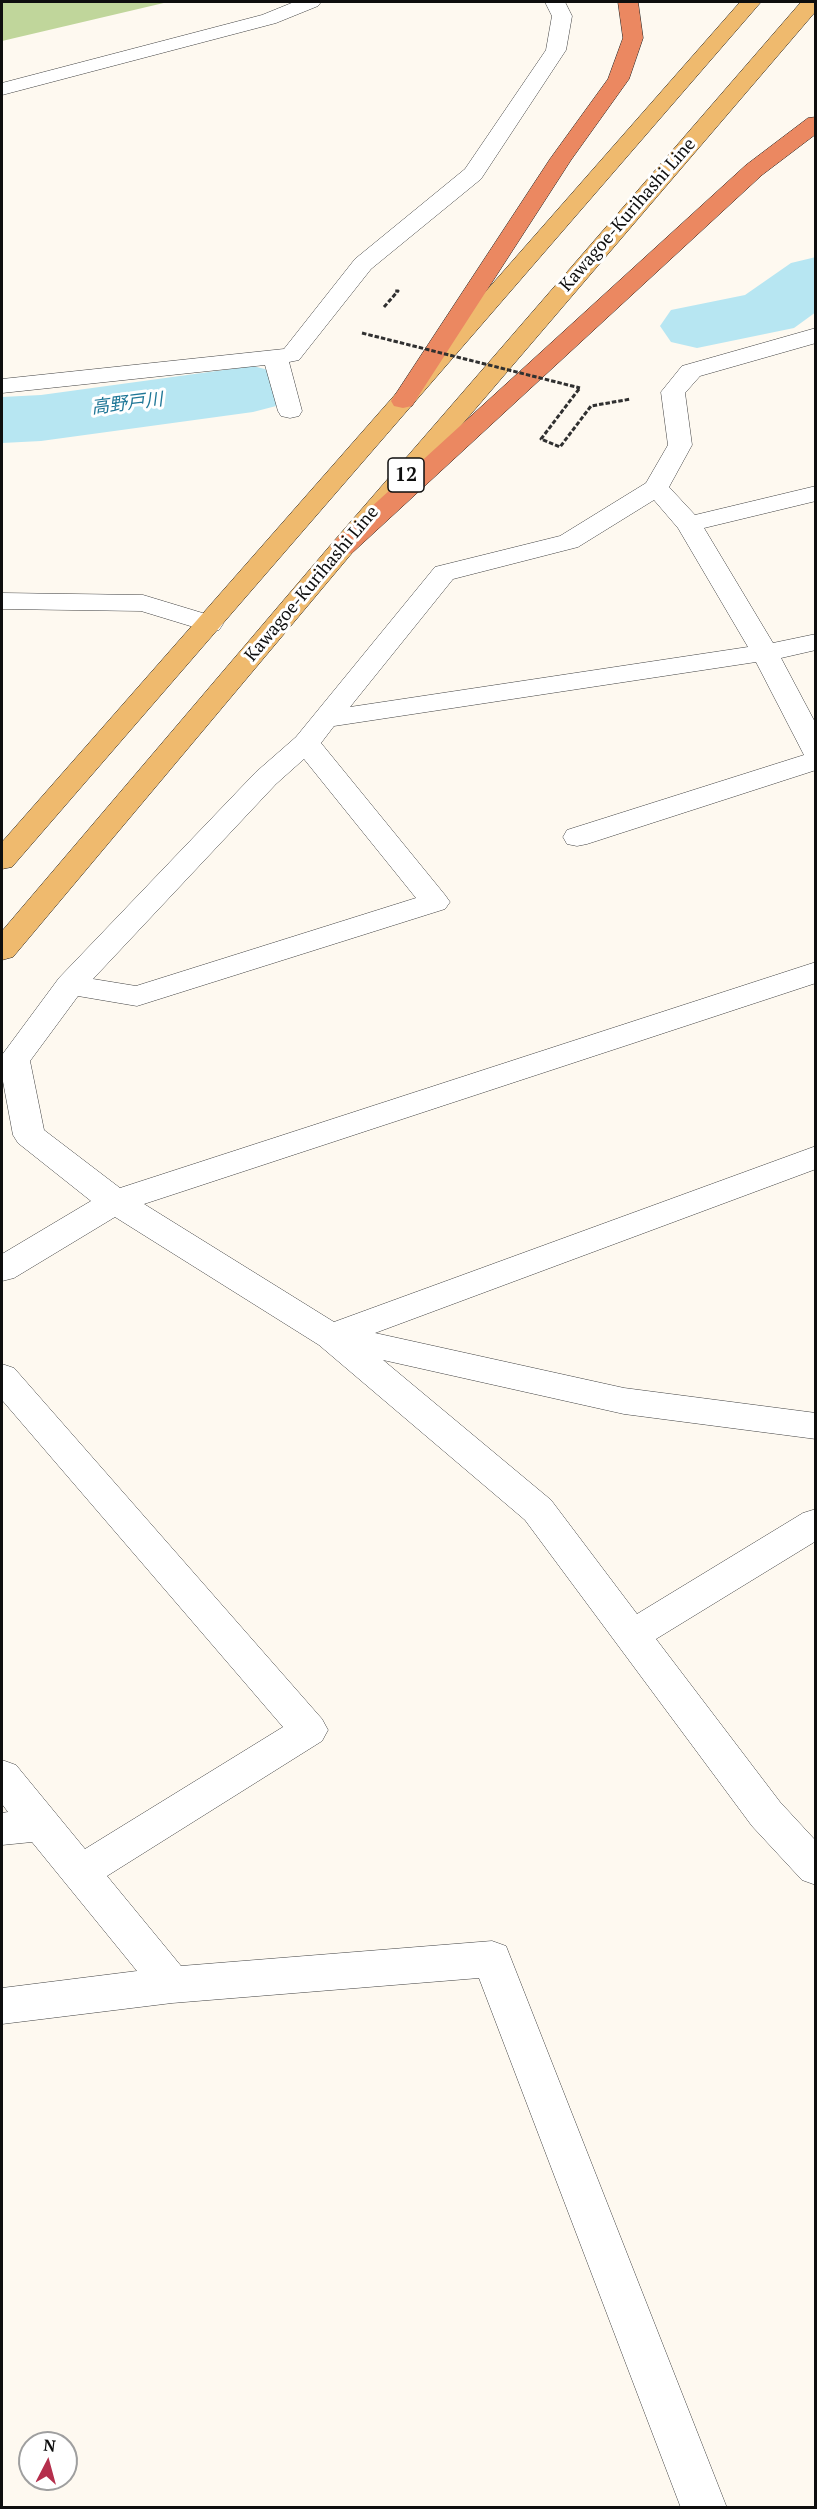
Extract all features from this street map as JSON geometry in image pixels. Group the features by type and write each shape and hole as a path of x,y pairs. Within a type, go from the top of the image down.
{"highway":[{"path":"403,400 561,159 618,79 633,38 628,2"},
{"path":"344,547 754,170 816,123"}],"main road":[{"name":"12","path":"2,860 751,2"},
{"name":"Kawagoe-Kurihashi Line","path":"2,950 812,2"}],"street":[{"path":"2,88 269,19 311,2"},
{"path":"2,386 291,355 363,264 473,174 556,50 562,16 555,2"},
{"path":"816,335 691,371 674,392 680,445 656,488 569,542 444,573 306,743 266,778 70,985 14,1060 29,1135 115,1202 331,1336 538,1510 766,1814 816,1868"},
{"path":"275,356 290,411"},
{"path":"656,488 688,524 765,652 816,752"},
{"path":"688,524 816,494"},
{"path":"2,601 143,603 210,624"},
{"path":"325,719 765,652 816,642"},
{"path":"70,985 137,996 435,902 306,743"},
{"path":"577,837 816,760"},
{"path":"2,1269 115,1202 816,972"},
{"path":"331,1336 816,1157"},
{"path":"331,1336 624,1401 816,1426"},
{"path":"2,1377 309,1730 80,1873"},
{"path":"632,1635 816,1523"},
{"path":"2,1776 21,1827 80,1873 172,1985"},
{"path":"2,2006 172,1985 492,1959 704,2508"}],"path":[{"path":"362,333 579,388 541,439 560,447 591,406 674,392"}],"green space":[{"path":"2,2 168,2 2,41"}],"waterway":[{"name":"高野戸川","path":"697,326 768,313 816,278"},
{"name":"高野戸川","path":"2,420 41,418 253,389"}]}
